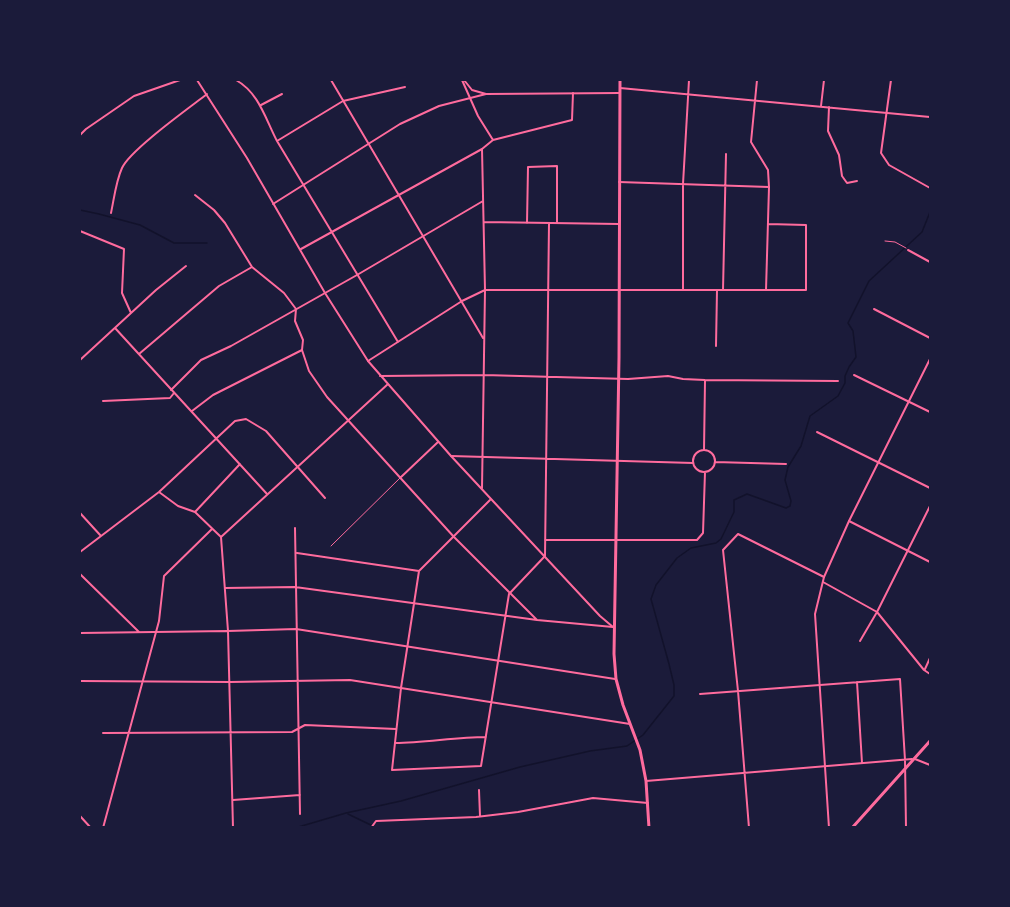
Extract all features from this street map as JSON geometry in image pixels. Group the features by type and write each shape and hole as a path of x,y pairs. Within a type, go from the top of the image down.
{"main road":[{"path":"620,80 619,379 613,627 616,679 640,750 646,781 649,828"},
{"path":"852,828 930,741"}],"street":[{"path":"80,135 134,96 180,80"},
{"path":"197,80 368,361 490,500 613,627"},
{"path":"236,80 246,86 261,105 277,141 398,342"},
{"path":"331,80 484,339"},
{"path":"463,80 472,90 486,94"},
{"path":"463,80 469,98 493,140"},
{"path":"683,290 683,184 689,80"},
{"path":"757,80 751,142 768,170 766,290"},
{"path":"821,106 824,80"},
{"path":"891,80 881,153 889,165 930,186"},
{"path":"277,141 343,101 405,87"},
{"path":"620,88 930,117"},
{"path":"301,249 482,149 493,140 572,120 573,93"},
{"path":"273,204 400,124 439,106 486,94 620,93"},
{"path":"111,213 126,160 207,94"},
{"path":"261,105 282,94"},
{"path":"829,107 828,131 839,155 842,176 847,183 857,181"},
{"path":"482,149 485,290 482,490"},
{"path":"723,290 726,154"},
{"path":"527,223 528,167 557,166 557,223"},
{"path":"619,182 769,187"},
{"path":"195,195 214,210 225,223 252,267 284,293 296,309 295,321 303,340 302,350 309,371 327,397 454,537 537,620"},
{"path":"171,390 201,360 231,346 357,275 483,201"},
{"path":"484,222 619,224"},
{"path":"490,500 419,571 401,688 392,770 481,766 509,594 545,556 549,223"},
{"path":"368,361 485,290 806,290 806,225 768,224"},
{"path":"80,231 124,249 122,293 131,314"},
{"path":"908,250 930,262"},
{"path":"80,360 156,290 186,266"},
{"path":"139,354 219,286 252,267"},
{"path":"716,346 717,290"},
{"path":"873,309 930,338"},
{"path":"115,328 267,495"},
{"path":"191,411 213,395 302,350"},
{"path":"829,828 815,614 824,577 849,521 930,359"},
{"path":"380,376 484,375 619,379 652,379 669,376 705,380 838,381"},
{"path":"854,375 930,412"},
{"path":"704,450 705,380"},
{"path":"221,537 387,384"},
{"path":"103,401 170,398 174,393"},
{"path":"80,552 159,492 235,421 246,418 266,432 326,498"},
{"path":"817,432 930,488"},
{"path":"400,478 438,442"},
{"path":"704,450 714,455 715,462 711,470 705,472 696,468 693,463 697,452 704,450"},
{"path":"450,456 693,463"},
{"path":"715,462 786,464"},
{"path":"195,512 240,464"},
{"path":"544,540 697,540 703,533 705,472"},
{"path":"159,492 178,506 195,512 221,537 228,631 233,828"},
{"path":"860,641 909,551 930,506"},
{"path":"80,513 101,536"},
{"path":"849,521 930,562"},
{"path":"295,528 300,814"},
{"path":"103,828 156,633 164,576 212,529"},
{"path":"749,828 738,691 723,550 738,534 824,577"},
{"path":"296,553 419,571"},
{"path":"80,574 139,632"},
{"path":"823,582 877,612 924,670 930,674"},
{"path":"225,588 296,587 537,620 613,627"},
{"path":"80,633 296,629 616,679"},
{"path":"924,670 930,658"},
{"path":"700,694 900,679 906,828"},
{"path":"80,681 350,680 630,724"},
{"path":"856,681 862,763"},
{"path":"103,733 292,732 305,725 396,729"},
{"path":"395,743 486,737"},
{"path":"646,781 915,759 930,765"},
{"path":"479,790 480,816"},
{"path":"232,800 300,795"},
{"path":"371,828 376,821 412,821 518,812 593,798 648,803"},
{"path":"80,816 92,828"}],"lane":[{"path":"885,242 902,245 908,250"},
{"path":"330,546 400,478"}],"waterway":[{"path":"80,210 140,225 174,243 207,243"},
{"path":"295,828 520,767 590,751 627,746 643,735 674,696 674,685 651,599 656,585 677,558 691,548 716,543 721,539 734,512 734,500 747,494 786,508 790,506 791,501 785,480 788,467 801,446 810,416 838,396 845,383 849,367 856,357 853,331 848,323 869,281 922,232 930,212"},
{"path":"348,814 377,828"}]}
